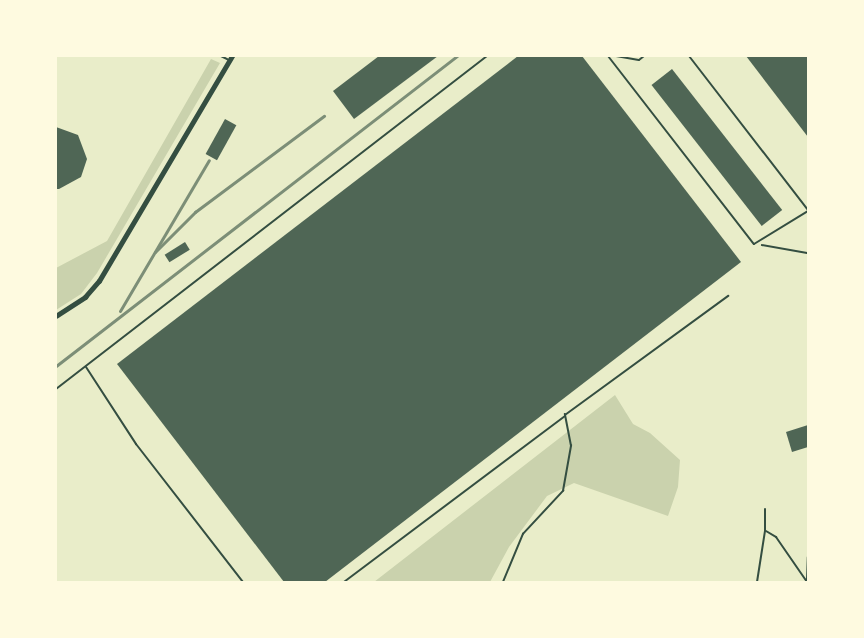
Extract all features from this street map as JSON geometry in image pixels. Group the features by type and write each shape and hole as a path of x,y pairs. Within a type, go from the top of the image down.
{"street":[{"path":"56,316 85,297 99,281 230,58"}],"lane":[{"path":"221,56 230,58"},
{"path":"56,389 488,56"},
{"path":"608,56 754,244 808,210 689,56"},
{"path":"616,56 639,60 644,56"},
{"path":"86,367 136,444 243,582"},
{"path":"758,582 765,531 765,508"},
{"path":"765,531 777,537 807,582"},
{"path":"807,582 808,558"}],"path":[{"path":"754,244 808,253"},
{"path":"344,582 728,296"},
{"path":"503,582 523,534 563,491 571,446 565,416"}],"green space":[{"path":"211,59 220,63 97,273 81,294 56,310 56,268 107,241"},
{"path":"615,395 633,424 650,433 680,460 678,487 668,516 574,483 547,496 509,547 490,582 374,582"}],"building":[{"path":"379,56 438,56 354,119 333,91"},
{"path":"518,56 582,56 741,262 325,582 284,582 117,364"},
{"path":"746,56 808,56 808,137"},
{"path":"672,69 782,210 762,226 652,85"},
{"path":"225,119 236,125 217,160 206,154"},
{"path":"56,127 78,135 87,159 81,177 59,189 56,189"},
{"path":"185,242 190,250 169,262 165,255"},
{"path":"808,425 808,447 792,452 786,432"}],"railway":[{"path":"56,366 457,56"},
{"path":"155,252 195,212 324,116"},
{"path":"120,311 209,160"}]}
